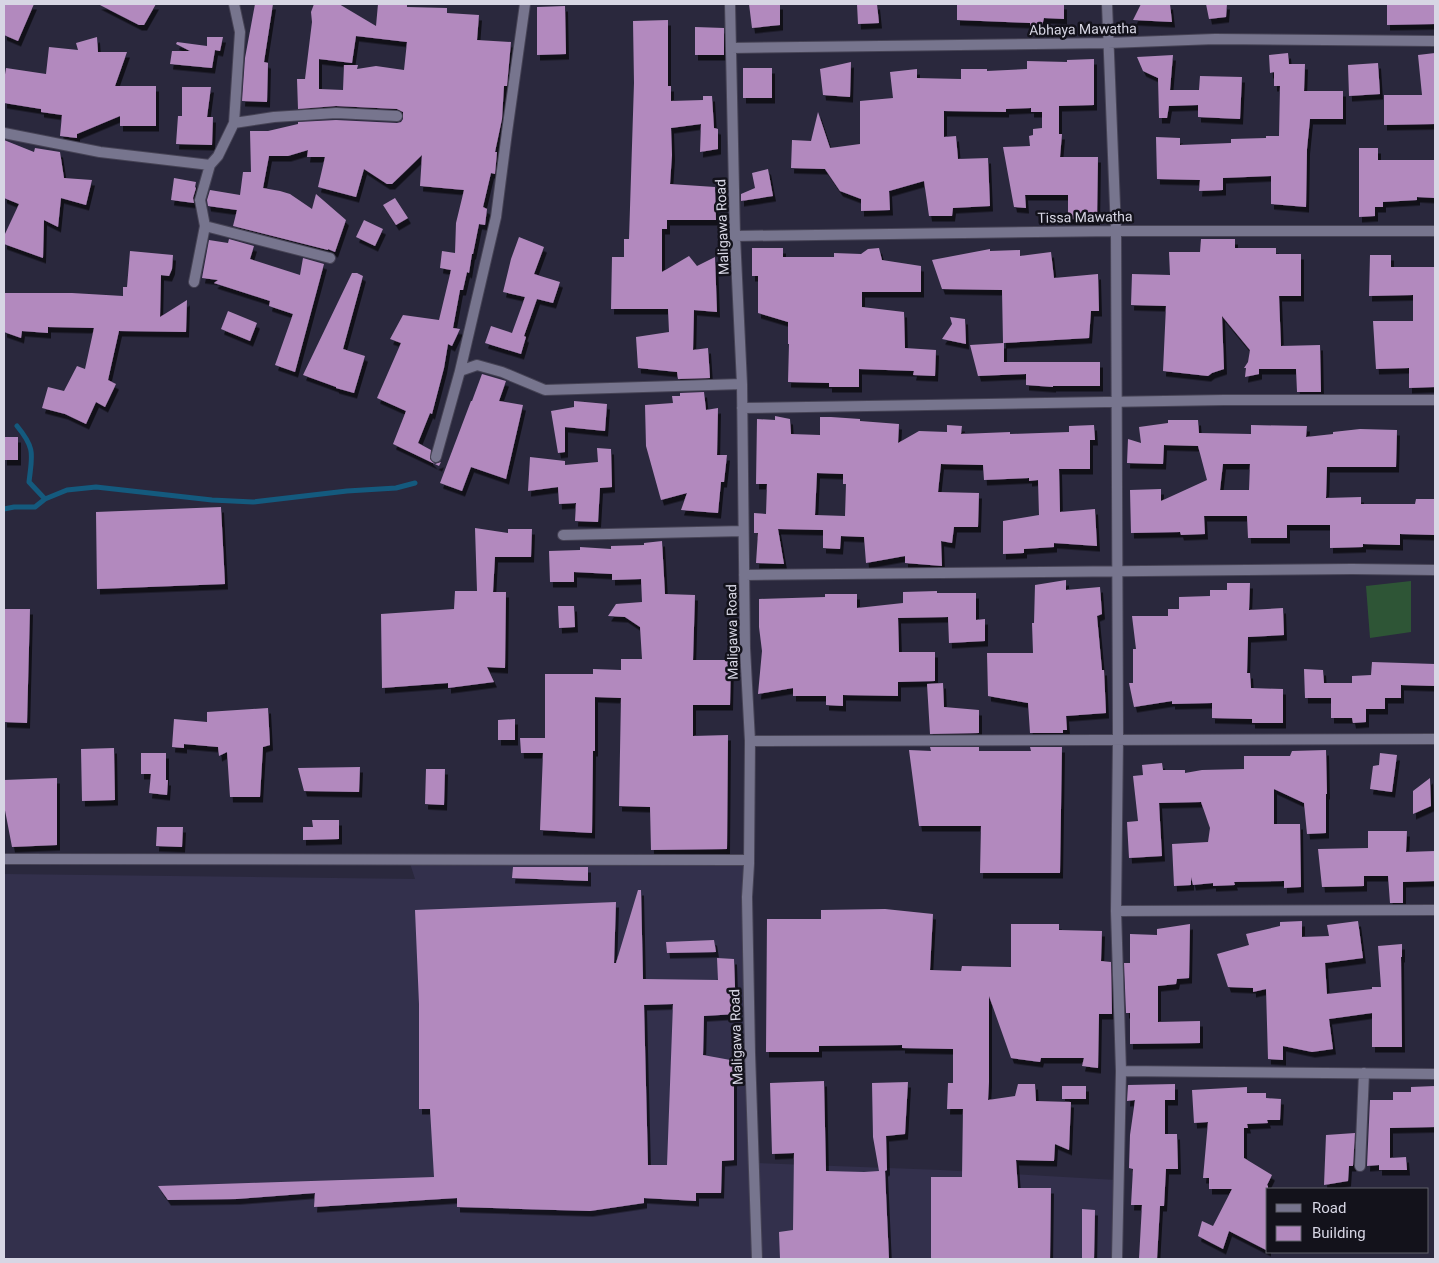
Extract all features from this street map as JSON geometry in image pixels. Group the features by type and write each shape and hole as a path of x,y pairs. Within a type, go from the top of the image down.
{"street":[{"path":"194,282 205,226 200,200 210,164 218,156 234,123 240,32 234,4"},
{"path":"436,457 460,371 496,217 525,4"},
{"name":"Maligawa Road","path":"730,4 735,236 742,384 745,648 750,741 747,907 757,1259"},
{"path":"1107,4 1116,231 1118,739 1116,911 1121,1072 1117,1259"},
{"name":"Abhaya Mawatha","path":"731,48 1108,43 1215,39 1435,41"},
{"path":"234,123 274,117 336,113 397,116"},
{"path":"4,132 100,152 210,164"},
{"path":"205,226 330,258"},
{"name":"Tissa Mawatha","path":"735,236 1116,231 1435,231"},
{"path":"460,371 477,365 502,372 545,390 742,384"},
{"path":"742,408 1224,400 1435,400"},
{"path":"563,535 743,531"},
{"path":"744,575 1352,569 1435,570"},
{"path":"750,741 1435,739"},
{"path":"4,859 749,860"},
{"path":"1116,911 1435,910"},
{"path":"1121,1072 1435,1074"},
{"path":"1360,1166 1364,1073"}],"shaded area":[{"path":"408,857 749,864 754,1163 941,1170 1116,1180 1115,1259 4,1259 4,874 415,879"}],"green space":[{"path":"1411,581 1411,632 1370,638 1366,586"}],"building":[{"path":"4,4 34,4 18,41 4,35"},
{"path":"98,4 156,4 144,25 139,25"},
{"path":"255,4 273,4 264,62 268,63 267,102 242,101 245,58"},
{"path":"314,4 339,4 376,26 378,4 407,4 407,7 447,8 447,13 479,15 477,40 511,42 507,86 504,86 502,119 495,152 497,152 495,174 491,173 483,207 487,209 485,225 479,224 469,273 467,272 463,290 460,290 453,328 460,329 452,346 448,344 432,414 430,413 418,443 431,450 430,459 435,464 441,462 439,466 393,444 406,411 377,398 401,343 390,339 403,315 439,320 451,270 440,268 442,251 455,253 456,223 464,190 420,186 422,155 392,184 387,184 364,169 356,197 318,187 325,157 307,157 308,150 288,156 269,156 263,188 290,194 312,209 316,194 346,220 335,252 233,226 237,210 208,206 207,200 210,190 240,195 243,172 251,172 250,131 268,131 298,124 298,122 336,120 397,123 403,119 403,112 397,109 336,106 298,109 297,79 305,79 312,22 311,12","holes":["356,36 407,42 404,70 376,66 357,69 358,65 344,65 343,90 319,89 319,59 352,63"]},
{"path":"749,4 780,4 780,25 752,28"},
{"path":"857,4 877,4 879,23 858,24"},
{"path":"957,4 1064,4 1064,19 1044,18 1042,26 1030,27 1030,23 957,20"},
{"path":"1141,4 1170,4 1172,22 1133,20"},
{"path":"1206,4 1227,4 1226,17 1209,19"},
{"path":"1387,4 1435,4 1435,24 1387,25"},
{"path":"565,6 566,54 537,55 537,7"},
{"path":"668,20 668,86 671,86 671,101 703,100 703,96 712,96 714,128 718,129 718,149 700,152 701,124 671,128 670,184 715,187 716,220 667,220 667,229 662,229 662,272 689,256 697,266 715,257 717,312 694,310 693,350 708,348 710,378 678,379 677,372 638,368 636,337 669,332 668,309 611,309 612,257 624,257 624,239 629,239 634,83 633,21"},
{"path":"695,27 724,28 724,55 695,55"},
{"path":"97,37 98,52 127,52 115,86 156,86 156,126 120,126 120,116 77,134 77,138 60,136 62,115 41,112 41,109 4,103 6,68 46,74 49,47 78,50 76,43"},
{"path":"207,37 223,37 220,51 215,50 212,68 170,64 172,51 190,51 176,44 177,42 207,46"},
{"path":"1288,53 1289,64 1305,64 1304,91 1343,91 1343,119 1310,119 1307,149 1306,207 1271,204 1271,176 1223,178 1223,190 1199,191 1200,180 1157,179 1156,137 1180,138 1180,145 1231,143 1231,139 1279,136 1280,86 1274,86 1274,72 1270,73 1269,55"},
{"path":"1435,53 1435,124 1384,125 1384,95 1422,95 1418,55"},
{"path":"1173,55 1170,90 1199,90 1200,76 1242,77 1240,119 1198,117 1198,105 1169,106 1167,118 1159,118 1158,78 1143,71 1137,57"},
{"path":"1094,59 1094,105 1059,106 1059,134 1062,134 1060,157 1098,157 1097,220 1068,219 1068,195 1025,195 1026,208 1014,207 1003,147 1030,146 1029,136 1033,135 1033,129 1042,128 1042,112 1031,112 1031,108 1006,109 1006,112 944,111 944,137 956,136 958,159 988,158 990,206 953,208 952,216 929,216 924,181 889,191 890,210 861,211 861,199 840,191 825,169 791,168 792,140 811,141 818,112 830,148 860,144 860,101 893,98 890,72 917,69 917,78 961,79 961,69 987,69 987,71 1027,69 1027,61 1067,62 1067,60"},
{"path":"851,62 850,97 823,95 820,69"},
{"path":"1378,63 1380,94 1349,96 1348,65"},
{"path":"743,68 772,68 772,98 743,98"},
{"path":"182,87 211,87 207,117 213,117 212,145 176,144 178,116 182,116"},
{"path":"4,140 34,152 35,148 60,152 64,178 92,180 86,205 61,198 58,227 44,220 43,258 4,244 4,236 19,204 4,198"},
{"path":"1359,148 1378,148 1378,160 1435,160 1435,198 1417,197 1417,200 1383,202 1383,207 1375,207 1375,216 1359,217"},
{"path":"768,169 773,196 741,201 741,194 755,188 752,173"},
{"path":"174,178 196,182 194,203 171,200"},
{"path":"395,198 408,218 396,225 383,205"},
{"path":"364,220 383,229 375,246 356,237"},
{"path":"519,237 544,247 534,274 560,282 553,303 537,299 524,336 526,337 521,354 485,343 491,326 512,333 525,297 503,292 511,259"},
{"path":"229,239 254,246 250,259 300,275 303,258 324,264 295,372 275,365 293,314 269,306 270,301 214,283 218,280 202,278 209,240 228,243"},
{"path":"1201,239 1235,239 1235,248 1276,248 1276,254 1301,254 1301,296 1279,296 1281,346 1320,345 1321,392 1297,392 1296,369 1259,369 1259,374 1245,377 1246,368 1244,368 1248,362 1250,350 1222,316 1224,369 1208,376 1163,371 1166,306 1131,305 1132,274 1170,275 1169,252 1200,252"},
{"path":"752,248 783,248 783,257 834,257 834,253 861,254 868,249 879,248 882,260 921,266 921,292 862,292 862,307 904,312 905,348 936,350 935,376 913,375 914,371 859,369 859,387 829,387 829,383 788,382 788,322 758,313 758,276 752,276"},
{"path":"990,249 990,251 1020,250 1020,256 1051,252 1054,278 1098,274 1099,311 1091,311 1089,338 1004,343 1004,362 1100,362 1100,386 1053,387 1026,385 1026,374 978,376 970,345 1003,343 1002,290 942,289 932,260"},
{"path":"130,251 173,255 172,269 169,276 161,275 160,317 187,300 186,332 119,331 108,380 116,384 105,407 96,402 86,424 65,414 42,408 48,387 64,391 77,366 85,369 94,328 48,327 48,333 22,331 21,338 4,332 4,293 72,293 123,296 123,287 127,287"},
{"path":"1370,255 1391,255 1391,267 1435,267 1435,387 1409,388 1409,368 1376,369 1373,321 1413,321 1413,295 1369,296"},
{"path":"352,273 363,276 343,349 365,356 354,393 303,375"},
{"path":"228,311 257,323 250,341 221,329"},
{"path":"950,317 965,319 966,344 942,339 952,324"},
{"path":"482,374 506,381 499,401 523,405 506,479 471,467 462,491 440,483"},
{"path":"704,392 706,410 718,408 717,455 727,455 724,482 721,482 718,513 681,510 687,493 661,500 646,446 645,405 673,403 672,396 680,396 680,393"},
{"path":"574,401 607,404 605,431 565,427 565,452 558,453 551,411 574,407"},
{"path":"775,416 790,419 791,434 820,435 820,417 860,419 860,421 899,424 898,443 919,431 947,432 947,425 962,426 961,434 1010,432 1010,434 1069,432 1069,426 1094,425 1095,440 1090,440 1090,469 1059,469 1060,512 1095,509 1097,546 1054,543 1054,547 1024,549 1024,553 1003,554 1003,521 1039,515 1038,480 1029,481 1029,478 984,480 983,465 941,464 938,492 979,493 978,527 954,527 952,543 941,541 942,566 905,563 905,556 866,563 864,537 841,536 840,549 823,548 823,530 778,529 784,564 756,563 758,533 754,533 754,513 766,514 767,484 756,484 757,419 775,420","holes":["817,473 843,474 843,484 846,484 845,516 815,515"]},
{"path":"1168,420 1198,420 1199,433 1251,434 1251,425 1307,426 1306,437 1360,429 1397,430 1396,467 1327,467 1326,498 1361,497 1361,504 1415,504 1416,499 1435,499 1435,535 1400,534 1400,545 1363,544 1363,547 1330,548 1330,525 1287,525 1287,538 1248,538 1247,516 1204,516 1205,534 1181,535 1180,532 1131,533 1130,490 1161,489 1161,501 1207,480 1198,446 1164,445 1163,464 1127,463 1128,439 1141,443 1139,427 1168,423","holes":["1223,464 1250,464 1249,490 1220,490"]},
{"path":"4,437 18,437 18,460 4,460"},
{"path":"597,448 611,449 612,487 600,488 598,522 575,521 576,503 559,504 558,487 528,491 530,457 565,461 565,465 598,462"},
{"path":"221,507 225,584 97,589 96,512"},
{"path":"475,528 508,533 508,529 532,529 531,557 495,557 493,592 506,592 505,668 487,667 494,682 448,688 448,683 382,688 381,614 454,609 455,591 477,591"},
{"path":"662,541 665,594 695,595 693,660 731,660 730,705 693,705 693,736 728,735 727,849 651,850 650,807 619,806 621,698 595,697 592,833 540,830 543,753 521,753 520,738 545,738 545,674 593,674 593,669 621,670 621,659 642,659 640,627 625,617 608,616 616,604 642,602 641,579 612,580 612,574 574,572 574,582 550,582 549,551 580,550 580,547 611,549 611,546 644,545 644,543"},
{"path":"1066,580 1066,590 1100,587 1102,614 1097,616 1102,670 1104,670 1106,713 1066,716 1067,730 1063,730 1063,733 1030,733 1028,703 988,696 987,653 1033,653 1032,623 1034,623 1035,585"},
{"path":"1227,583 1250,583 1249,610 1283,608 1284,635 1248,637 1247,673 1250,673 1251,688 1283,689 1283,723 1252,723 1252,719 1212,718 1212,703 1172,704 1172,701 1134,707 1129,683 1133,683 1133,649 1136,649 1132,616 1168,616 1168,609 1179,609 1179,597 1210,596 1210,590 1227,590"},
{"path":"937,591 937,593 976,593 976,620 985,619 985,641 949,643 948,617 898,618 899,652 935,652 935,681 898,682 898,696 843,695 843,706 826,705 826,696 793,696 793,688 758,694 762,651 759,627 759,599 825,597 825,594 857,594 857,608 903,603 903,592"},
{"path":"558,606 574,606 575,627 559,628"},
{"path":"4,609 30,609 27,723 4,722"},
{"path":"1372,662 1435,664 1435,686 1401,685 1401,698 1385,698 1385,709 1366,709 1366,722 1353,723 1352,718 1331,718 1331,698 1305,698 1304,669 1323,670 1324,683 1352,683 1352,676 1371,675"},
{"path":"943,683 944,707 979,710 979,733 930,734 927,684"},
{"path":"268,708 270,745 263,747 260,797 230,797 227,752 219,756 218,747 184,744 184,748 172,747 174,719 207,722 207,712"},
{"path":"515,719 515,740 498,740 498,720"},
{"path":"930,747 979,747 979,751 1031,751 1030,747 1062,747 1060,873 980,873 981,826 919,826 909,750 931,751"},
{"path":"114,748 115,800 82,801 81,749"},
{"path":"1326,750 1326,833 1307,834 1304,803 1274,789 1274,824 1300,824 1301,887 1284,888 1284,881 1234,882 1235,885 1213,886 1213,883 1193,885 1191,877 1191,885 1174,886 1172,844 1208,842 1210,828 1201,802 1159,803 1162,856 1129,858 1127,822 1138,821 1133,776 1143,775 1142,765 1162,763 1163,770 1185,770 1185,773 1202,770 1244,769 1244,756 1290,756 1292,751"},
{"path":"141,753 166,753 167,795 149,793 151,774 141,774"},
{"path":"1380,753 1397,755 1392,792 1370,789 1373,766 1379,765"},
{"path":"360,767 359,792 304,791 298,768"},
{"path":"426,769 445,769 444,805 425,804"},
{"path":"57,778 57,845 12,847 4,805 4,780"},
{"path":"1430,778 1431,806 1413,814 1413,791"},
{"path":"312,820 339,820 339,839 303,840 303,827 313,827"},
{"path":"157,827 183,827 182,847 156,846"},
{"path":"1368,831 1407,831 1406,852 1435,851 1435,881 1403,882 1403,903 1390,903 1388,876 1364,876 1364,886 1322,887 1318,849 1368,848"},
{"path":"513,867 588,867 588,881 512,878"},
{"path":"638,890 641,890 643,979 718,980 717,958 734,959 736,1014 704,1016 703,1055 736,1061 734,1082 734,1160 722,1161 721,1193 696,1193 696,1201 644,1198 644,1203 590,1211 457,1207 457,1198 314,1207 315,1193 237,1199 168,1200 158,1186 434,1177 430,1109 419,1109 419,1004 415,910 616,902 614,963 616,963","holes":["673,1004 667,1165 648,1165 644,1005"]},
{"path":"885,909 933,914 930,970 961,971 962,966 1011,967 1011,924 1059,924 1059,930 1102,931 1101,961 1111,962 1112,1014 1099,1014 1098,1068 1082,1066 1084,1058 1041,1058 1040,1062 1011,1058 989,996 988,1100 1015,1096 1018,1084 1035,1084 1036,1101 1071,1102 1069,1150 1055,1144 1054,1161 1016,1160 1018,1188 1051,1188 1050,1259 931,1259 931,1177 962,1177 963,1109 947,1109 948,1083 953,1083 953,1049 902,1048 902,1045 819,1046 819,1052 766,1052 767,919 821,919 821,910"},
{"path":"1302,921 1302,937 1329,936 1327,925 1358,921 1363,958 1325,963 1327,994 1381,987 1378,946 1402,944 1402,1047 1372,1047 1372,1013 1329,1019 1333,1049 1312,1052 1283,1046 1283,1060 1268,1059 1266,989 1253,992 1253,988 1228,987 1217,954 1249,945 1246,934 1280,926 1280,922"},
{"path":"1190,924 1189,978 1177,979 1176,984 1158,986 1158,1022 1200,1021 1200,1043 1130,1044 1130,1013 1126,1013 1124,963 1130,963 1130,934 1157,935 1157,929"},
{"path":"714,940 716,952 667,953 666,942"},
{"path":"824,1081 826,1171 864,1172 879,1171 873,1137 872,1083 908,1082 905,1134 886,1136 887,1170 885,1171 889,1259 780,1259 779,1232 793,1230 794,1153 772,1154 770,1083"},
{"path":"1175,1084 1175,1100 1165,1100 1165,1134 1177,1134 1178,1169 1166,1169 1164,1206 1160,1206 1157,1259 1139,1259 1142,1205 1131,1205 1133,1169 1129,1168 1130,1135 1135,1100 1127,1101 1128,1085"},
{"path":"1062,1086 1086,1086 1086,1099 1062,1099"},
{"path":"1435,1086 1435,1127 1390,1128 1390,1158 1406,1157 1407,1170 1379,1170 1379,1165 1367,1166 1370,1100 1393,1100 1393,1092 1411,1092 1411,1087"},
{"path":"1247,1087 1247,1093 1266,1093 1266,1098 1281,1099 1280,1120 1267,1120 1268,1123 1247,1124 1248,1128 1244,1128 1244,1158 1272,1175 1267,1185 1268,1188 1266,1188 1266,1250 1229,1231 1223,1249 1198,1236 1202,1221 1213,1226 1232,1189 1209,1189 1209,1178 1203,1178 1208,1122 1194,1123 1192,1090"},
{"path":"1355,1133 1353,1166 1349,1166 1348,1181 1324,1185 1326,1135"},
{"path":"1082,1209 1095,1210 1094,1259 1082,1259"}],"waterway":[{"path":"4,509 35,507 45,499 29,482 31,465 30,447 17,426"},
{"path":"45,499 67,490 96,487 212,500 253,502 347,491 396,488 415,483"}]}
